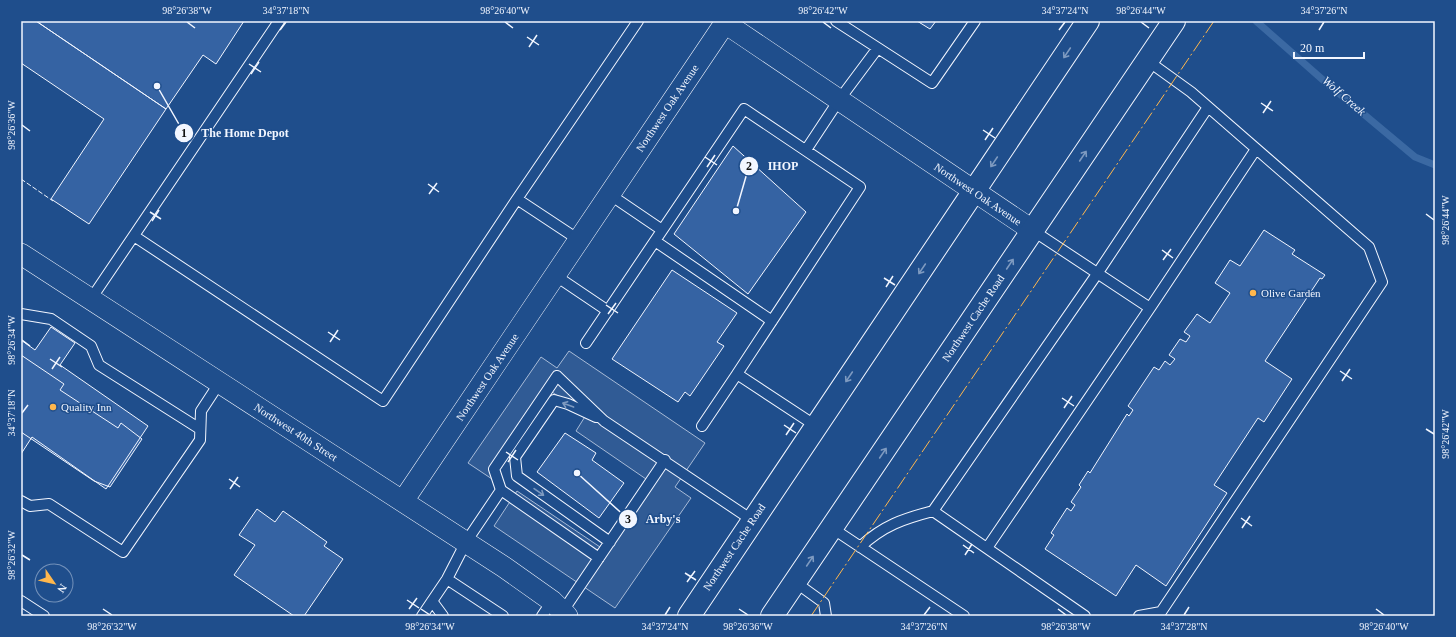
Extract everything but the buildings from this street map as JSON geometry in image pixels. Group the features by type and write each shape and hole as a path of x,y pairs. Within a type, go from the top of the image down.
{"main road":[{"name":"Northwest Cache Road","path":"689,616 1088,21"},
{"name":"Northwest Cache Road","path":"772,616 1171,26"}],"street":[{"name":"Northwest Oak Avenue","path":"403,501 556,276 723,22 1032,230"},
{"name":"Northwest 40th Street","path":"21,254 466,542 556,611"}],"lane":[{"path":"91,299 279,21"},
{"path":"134,236 383,400 638,21"},
{"path":"836,21 932,83 975,21"},
{"path":"806,150 839,100 877,48"},
{"path":"1139,616 1161,612 1382,282 1369,247 1191,92 1148,61"},
{"path":"860,547 874,535 902,519 933,511 1098,274 1208,107"},
{"path":"586,343 744,109 860,188 702,426"},
{"path":"987,548 1256,149"},
{"path":"610,194 662,230"},
{"path":"517,199 579,240"},
{"path":"1032,230 1150,308"},
{"path":"655,241 772,321"},
{"path":"556,276 608,311"},
{"path":"21,314 51,319 91,346 99,365 200,429"},
{"path":"737,374 816,426"},
{"path":"599,558 501,490 494,469 556,376 604,421"},
{"path":"21,501 30,506 49,504 123,552 200,440 201,411 220,382"},
{"path":"610,542 517,476 515,457 554,400 568,404 604,421 665,460 752,520"},
{"path":"556,611 599,558 665,460"},
{"path":"422,616 447,579 466,542 501,490"},
{"path":"933,511 1085,616"},
{"path":"832,528 964,616"},
{"path":"447,579 503,616"},
{"path":"795,582 824,603 826,616"},
{"path":"21,601 44,616"},
{"path":"432,601 443,616"}],"shaded area":[{"path":"569,351 705,443 675,487 691,498 615,608 494,526 517,491 600,547 646,479 576,431 586,415 552,392 492,479 468,463 541,357 557,368"}],"waterway":[{"name":"Wolf Creek","path":"1256,21 1323,80 1415,157 1435,165"}],"fence":[{"path":"21,179 53,201"}],"power":[{"path":"811,616 1214,21"}],"place":[{"name":"The Home Depot","path":"157,86"},
{"name":"IHOP","path":"736,211"},
{"name":"Olive Garden","path":"1253,293"},
{"name":"Quality Inn","path":"53,407"},
{"name":"Arby's","path":"577,473"}]}
